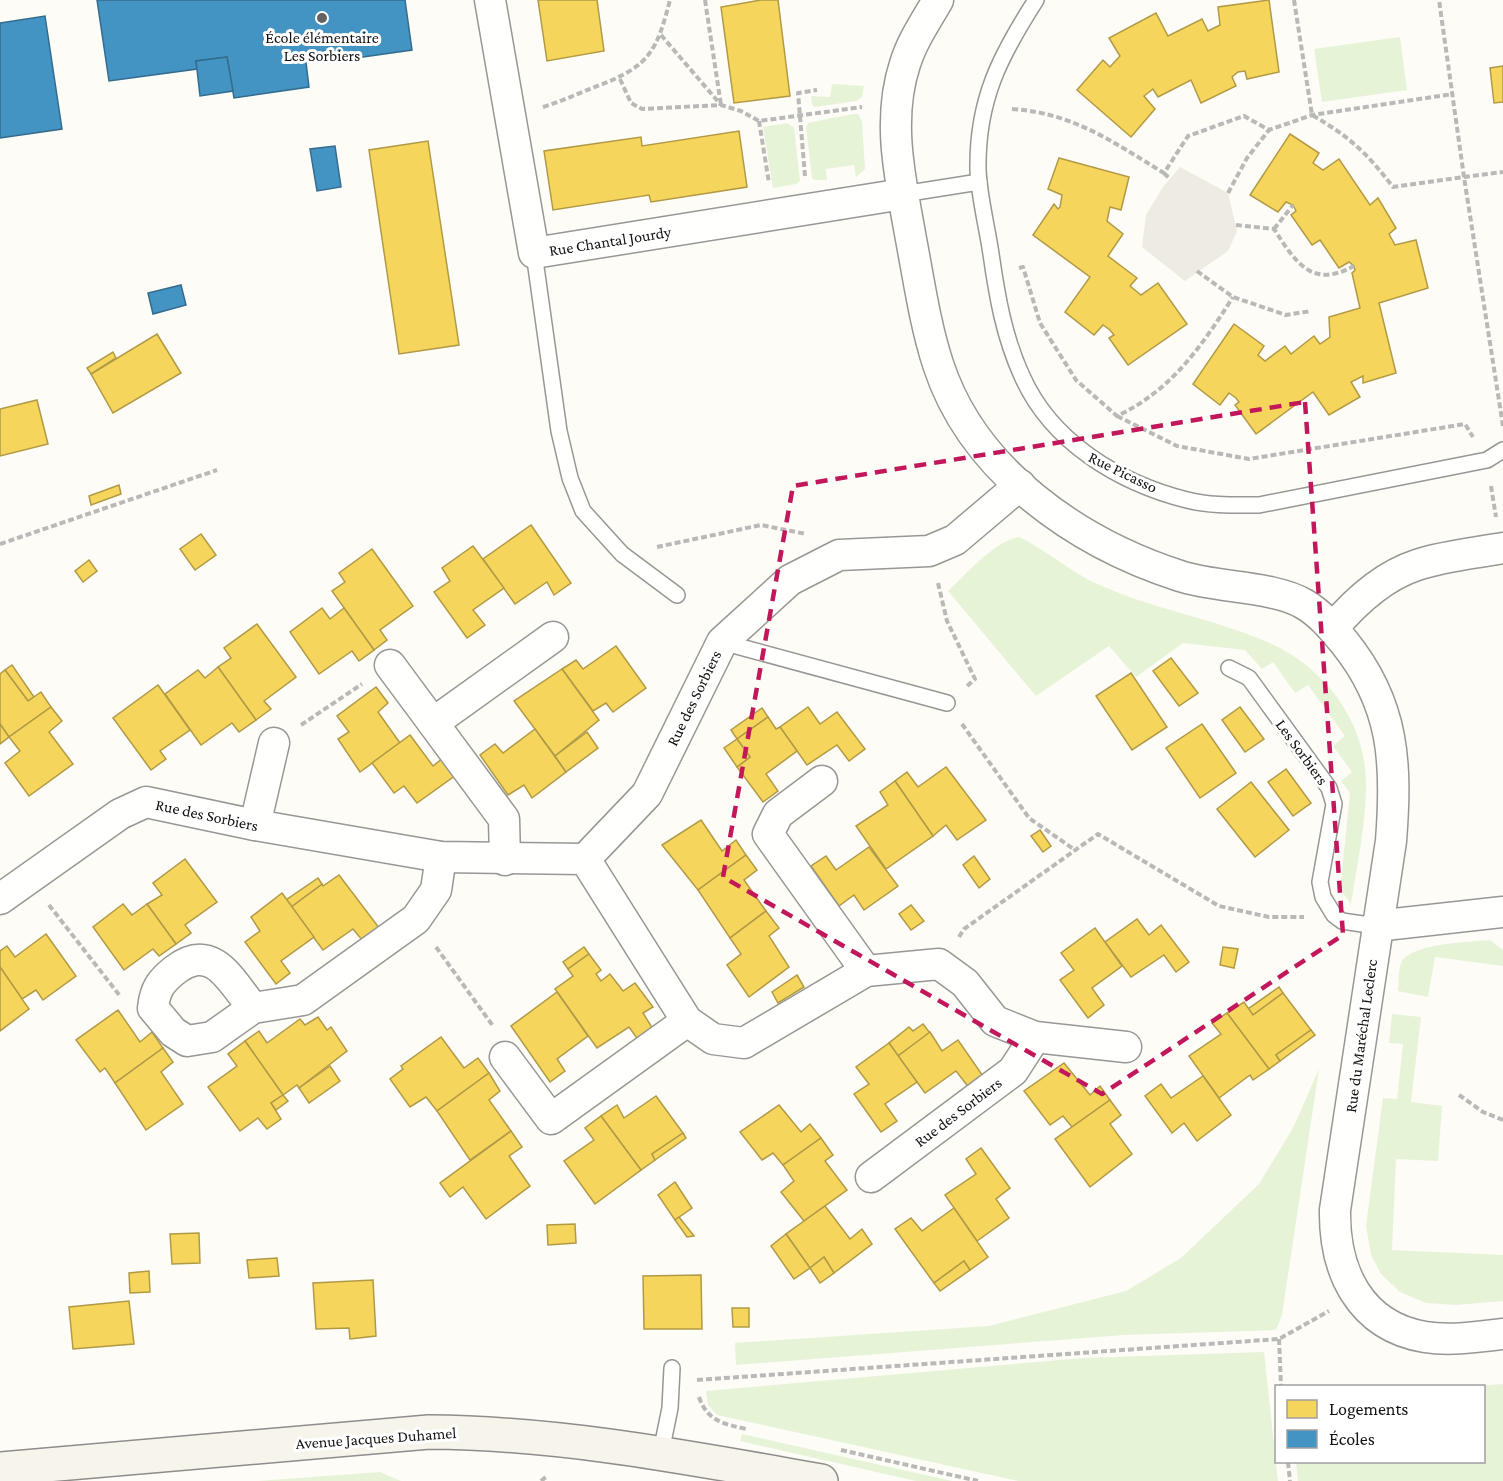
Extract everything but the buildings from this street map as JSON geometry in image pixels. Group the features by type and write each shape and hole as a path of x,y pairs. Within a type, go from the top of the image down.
{"main road":[{"name":"Avenue Jacques Duhamel","path":"0,1469 429,1432 514,1434 661,1452 821,1481"}],"street":[{"name":"Rue Chantal Jourdy","path":"490,0 534,253 903,194"},
{"name":"Rue du Maréchal Leclerc","path":"938,0 915,39 898,88 896,134 903,194 924,313 939,367 957,407 980,442 1020,485 1080,532 1126,556 1194,581 1286,596 1305,604 1333,628 1374,686 1386,718 1393,754 1395,796 1391,841 1376,926 1335,1210 1338,1252 1355,1295 1380,1317 1408,1333 1443,1339 1503,1334"},
{"name":"Rue des Sorbiers","path":"0,899 120,814 146,802 255,825 441,857 585,860 647,794 722,642 790,580 839,555 929,551 955,540 1020,485"},
{"path":"1333,628 1352,605 1383,582 1417,565 1500,538"},
{"path":"433,723 553,637"},
{"path":"390,665 504,819 505,860"},
{"path":"255,825 274,743"},
{"path":"822,781 778,814 768,834 866,971"},
{"path":"253,1008 218,965 201,958 187,961 162,980 155,995 153,1008 173,1032 188,1041 212,1036 253,1008 303,1000 416,919 436,890 441,857"},
{"path":"585,860 687,1022 713,1039 744,1043 866,971 939,964 965,983 995,1021 1035,1037 1126,1047"},
{"path":"1376,926 1503,912"},
{"path":"505,1058 551,1119 687,1022"},
{"name":"Rue des Sorbiers","path":"871,1177 1013,1071 1035,1037"}],"lane":[{"name":"Rue Picasso","path":"1036,0 991,79 984,107 980,182 997,302 1023,378 1058,431 1080,450 1112,470 1149,487 1187,500 1222,505 1259,505 1487,460 1503,450"},
{"path":"903,194 980,182"},
{"path":"534,253 559,430 570,478 583,511 622,554 677,595"},
{"path":"722,642 947,703"},
{"name":"Les Sorbiers","path":"1229,668 1249,678 1329,788 1334,804 1320,882 1329,908"},
{"path":"1329,908 1342,921 1376,926"},
{"path":"661,1452 672,1375"}],"path":[{"path":"534,110 620,79 640,67 661,35 670,0"},
{"path":"705,0 722,105"},
{"path":"1294,0 1312,115"},
{"path":"1439,0 1503,429"},
{"path":"661,35 722,105"},
{"path":"620,79 631,104 642,109 722,105 741,111 759,121 866,107"},
{"path":"806,186 798,116 798,93 817,90"},
{"path":"1228,193 1248,158 1269,130 1312,115 1453,94"},
{"path":"984,107 1052,113 1088,127 1164,173 1170,179"},
{"path":"1312,115 1344,134 1368,155 1393,188 1503,172"},
{"path":"1164,173 1188,136 1244,116 1269,130"},
{"path":"759,121 771,192"},
{"path":"1274,229 1293,205"},
{"path":"1236,225 1274,229 1299,263 1312,274 1325,277 1338,275 1354,266"},
{"path":"993,270 1023,267 1040,323 1076,380 1117,416 1177,446 1249,459 1465,424 1487,460 1500,538"},
{"path":"1197,271 1233,297 1286,315 1311,311"},
{"path":"1117,416 1163,387 1196,354 1233,297"},
{"path":"0,544 217,470"},
{"path":"622,554 761,525 802,532 839,555"},
{"path":"929,551 947,621 975,679 947,703 1029,818 1075,850"},
{"path":"274,743 390,665"},
{"path":"939,964 964,929 1098,834 1219,906 1269,916 1290,917 1311,917 1329,908"},
{"path":"28,878 120,996 153,1008"},
{"path":"416,919 500,1036 505,1058"},
{"path":"1459,1095 1483,1112 1503,1120"},
{"path":"672,1375 1279,1340 1355,1295"},
{"path":"1279,1340 1281,1385"},
{"path":"1288,1463 1290,1481"}],"highlighted area":[{"path":"1305,402 1343,935 1102,1094 723,877 793,486"}],"green space":[{"path":"1400,37 1407,90 1322,102 1314,49"},
{"path":"832,84 864,86 862,97 856,101 815,107 812,105 811,96 830,97"},
{"path":"858,114 862,121 865,169 856,177 854,165 826,169 827,180 815,180 812,178 806,127 808,123"},
{"path":"787,123 794,128 800,181 796,184 773,188 763,127"},
{"path":"1018,537 1093,582 1159,607 1228,627 1272,644 1310,668 1326,684 1340,701 1351,720 1364,762 1366,785 1364,815 1351,904 1343,893 1341,881 1350,793 1341,781 1352,772 1333,746 1345,736 1308,685 1295,693 1273,662 1262,669 1245,650 1183,643 1136,677 1109,646 1036,696 948,591 989,552"},
{"path":"1490,940 1503,950 1503,966 1435,957 1428,997 1398,991 1401,963 1416,951 1441,945"},
{"path":"1392,1014 1421,1017 1411,1102 1442,1106 1438,1161 1396,1159 1392,1250 1503,1255 1503,1301 1456,1305 1426,1303 1400,1292 1381,1274 1371,1255 1366,1226 1383,1098 1397,1099 1403,1044 1389,1043"},
{"path":"1319,1069 1282,1315 1276,1330 1124,1335 736,1365 735,1343 989,1326 1126,1291 1181,1258 1259,1184 1293,1128"},
{"path":"1264,1352 1278,1481 1018,1481 717,1415 708,1405 706,1391 1083,1358"},
{"path":"1503,1384 1503,1481 1298,1481 1296,1463 1485,1463 1485,1385"},
{"path":"742,1434 952,1481 916,1481 740,1441"},
{"path":"380,1472 401,1481 258,1481"}],"shaded area":[{"path":"1180,167 1228,193 1237,231 1228,251 1185,281 1142,247 1146,215 1163,187"}],"place":[{"name":"École élémentaire Les Sorbiers","path":"322,18"}]}
